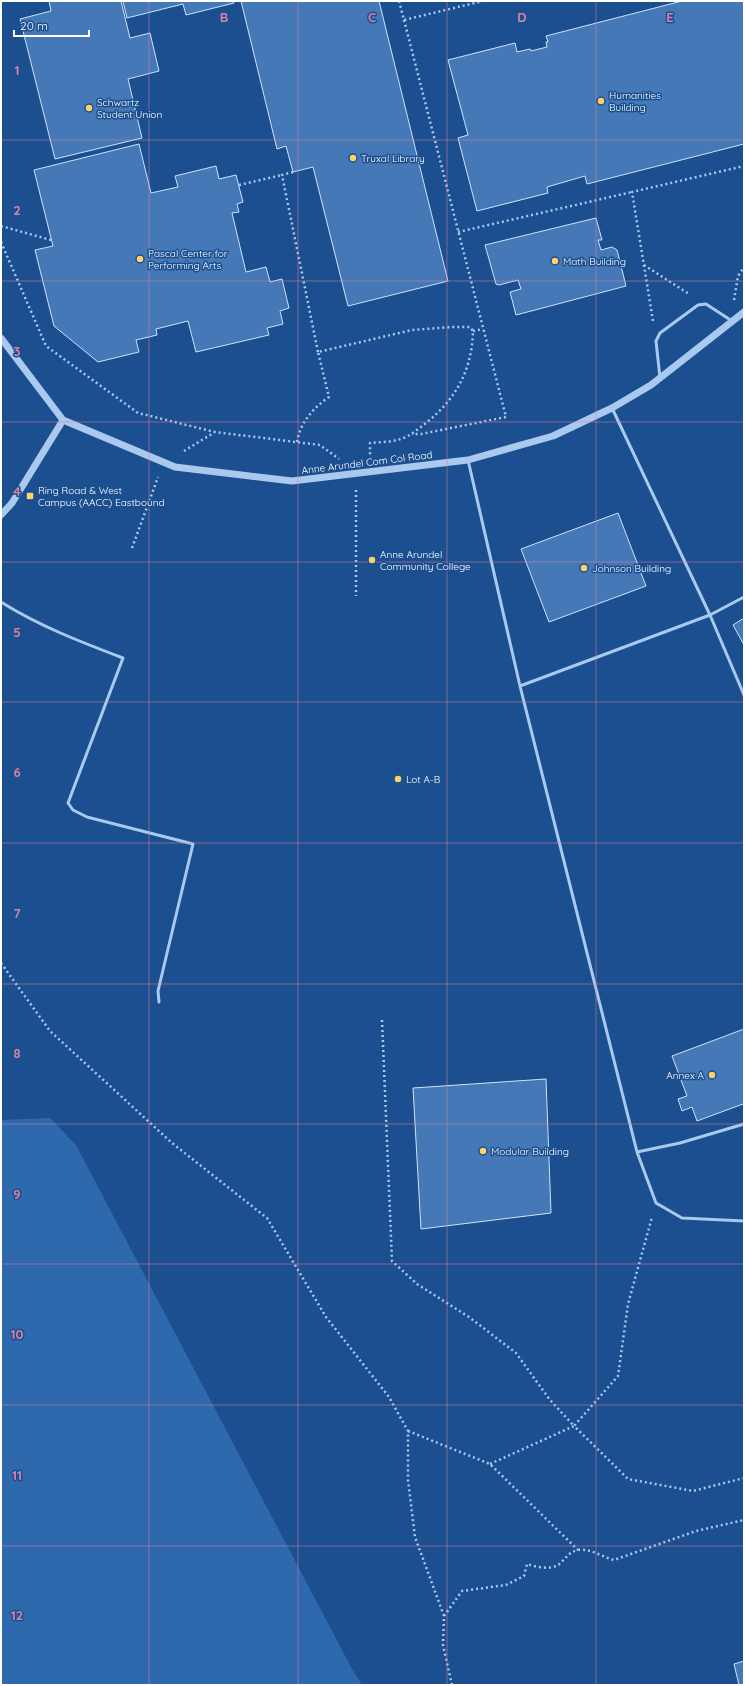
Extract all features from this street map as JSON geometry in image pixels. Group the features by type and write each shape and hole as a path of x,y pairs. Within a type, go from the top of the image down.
{"street":[{"name":"Anne Arundel Com Col Road","path":"1,338 63,420 175,467 292,481 468,460 553,436 612,408 651,385 742,313"},
{"path":"1,515 12,504 63,420"}],"lane":[{"path":"660,378 656,341 660,333 698,305 706,304 732,321"},
{"path":"612,408 710,615 744,695"},
{"path":"468,460 520,686 637,1152 656,1203 682,1218 744,1221"},
{"path":"520,686 710,615 744,598"},
{"path":"1,602 21,615 60,633 123,658 68,803 72,810 88,817 193,844 158,991 159,1002"},
{"path":"637,1152 680,1143 744,1124"}],"path":[{"path":"399,1 506,417 421,434 412,434"},
{"path":"404,20 483,1"},
{"path":"458,232 744,166"},
{"path":"239,185 293,172"},
{"path":"282,175 318,352 329,397 311,413 301,429 297,442"},
{"path":"632,192 656,341"},
{"path":"1,226 51,240"},
{"path":"1,242 46,346 138,413 216,432 320,445 342,460"},
{"path":"644,265 706,304"},
{"path":"742,313 734,301 738,276 744,267"},
{"path":"318,352 412,330 470,327 473,331"},
{"path":"473,331 484,329"},
{"path":"366,462 370,455 370,443 400,440 412,434 447,404 466,374 470,360 473,331"},
{"path":"132,548 166,464 184,450 216,432"},
{"path":"356,473 356,596"},
{"path":"1,963 50,1031 172,1143 267,1218 326,1317 389,1397 408,1431 408,1480 415,1538 444,1616 443,1645 452,1685"},
{"path":"382,1020 392,1261 417,1284 469,1317 516,1353 550,1400 628,1479 693,1491 744,1478"},
{"path":"490,1464 574,1426 618,1376 628,1304 656,1203"},
{"path":"408,1431 490,1464 578,1550"},
{"path":"444,1616 462,1591 506,1585 524,1576 528,1564 544,1568 557,1565 566,1556 578,1550 589,1550 603,1558 614,1560 696,1531 744,1520"}],"shaded area":[{"path":"50,1118 76,1145 351,1667 362,1685 1,1685 1,1120"}],"building":[{"name":"Schwartz Student Union","path":"49,1 121,1 130,38 150,33 159,71 128,79 142,138 55,159 20,19 51,11"},
{"path":"123,1 234,1 234,3 186,15 183,4 127,18"},
{"name":"Truxal Library","path":"241,1 379,1 448,281 348,306 313,167 293,172 286,146 277,149"},
{"name":"Humanities Building","path":"682,1 744,1 744,144 587,184 585,176 547,187 548,193 477,211 458,138 468,135 448,60 515,43 517,52 530,49 531,51 547,47 546,42 548,42 546,36"},
{"name":"Pascal Center for Performing Arts","path":"139,144 151,193 178,187 175,176 216,166 219,179 236,175 243,202 237,204 239,212 232,213 246,272 266,267 270,282 282,279 289,308 280,311 283,324 267,328 269,335 196,352 188,321 156,329 157,335 136,340 139,352 98,362 54,326 35,250 53,246 34,170"},
{"name":"Math Building","path":"596,218 602,240 598,240 601,250 612,247 617,250 626,286 516,315 510,292 521,289 518,280 499,285 496,284 485,245"},
{"name":"Johnson Building","path":"618,513 646,586 549,622 521,549"},
{"path":"744,618 744,645 733,625"},
{"name":"Annex A","path":"744,1029 744,1108 743,1104 697,1121 692,1107 682,1111 678,1099 687,1096 672,1056"},
{"name":"Modular Building","path":"546,1079 551,1213 421,1229 413,1088"},
{"path":"744,1661 744,1685 739,1685 734,1664"}],"place":[{"name":"Humanities Building","path":"601,101"},
{"name":"Schwartz Student Union","path":"89,108"},
{"name":"Truxal Library","path":"353,158"},
{"name":"Pascal Center for Performing Arts","path":"140,259"},
{"name":"Math Building","path":"555,261"},
{"name":"Ring Road & West Campus (AACC) Eastbound","path":"30,496"},
{"name":"Anne Arundel Community College","path":"372,560"},
{"name":"Johnson Building","path":"584,568"},
{"name":"Lot A-B","path":"398,779"},
{"name":"Annex A","path":"712,1075"},
{"name":"Modular Building","path":"483,1151"}]}
